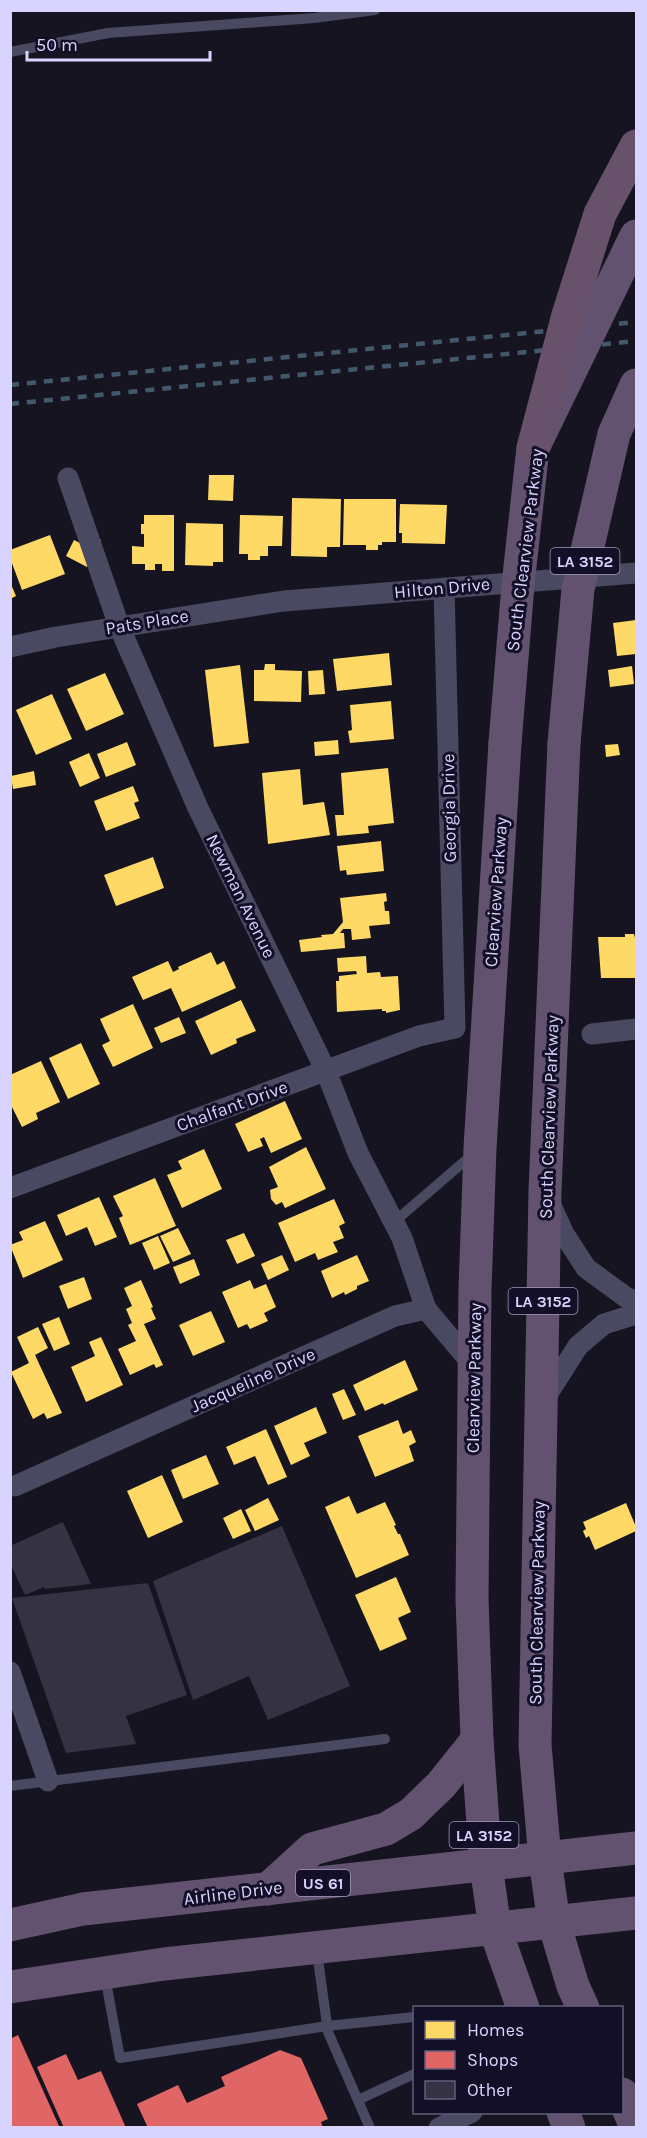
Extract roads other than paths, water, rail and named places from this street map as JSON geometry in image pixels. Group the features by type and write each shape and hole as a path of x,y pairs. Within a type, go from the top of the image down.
{"highway":[{"path":"533,448 568,315 600,214 636,146"},
{"name":"South Clearview Parkway","path":"505,743 518,585 533,448 636,236"},
{"name":"South Clearview Parkway","path":"545,1859 535,1744 545,1191 564,743 578,589 614,434 636,385"},
{"name":"Clearview Parkway","path":"505,743 480,1148 474,1366 472,1599 477,1740 486,1865 495,1929 523,2006"},
{"path":"268,1888 312,1850 386,1829 411,1814 441,1785 477,1740"},
{"name":"Airline Drive","path":"10,1925 83,1909 636,1848"},
{"name":"LA 3152","path":"545,1859 554,1923 573,1986 583,2006"},
{"path":"10,1987 164,1964 636,1913"},
{"path":"623,2098 636,2127"}],"street":[{"name":"Newman Avenue","path":"68,478 119,626 198,808 326,1071 358,1153 402,1238 426,1309"},
{"name":"Hilton Drive","path":"284,601 636,573"},
{"name":"Georgia Drive","path":"444,588 455,1028"},
{"name":"Pats Place","path":"10,647 56,636 284,601"},
{"name":"Chalfant Drive","path":"10,1188 419,1036 455,1028"},
{"path":"592,1034 636,1029"},
{"path":"545,1191 564,1234 586,1268 627,1298 636,1301"},
{"path":"426,1309 474,1366"},
{"name":"Jacqueline Drive","path":"15,1486 395,1316 426,1309"},
{"path":"542,1404 578,1346 604,1324 636,1314"},
{"path":"10,1672 48,1781"},
{"path":"438,2127 466,2119"}],"lane":[{"path":"10,52 108,33 314,18 375,10"},
{"path":"394,1222 480,1148"},
{"path":"10,1786 385,1739"},
{"path":"316,1948 327,2026 370,2127"},
{"path":"105,1973 120,2058 327,2026 413,2017"},
{"path":"358,2100 413,2074"}],"railway":[{"path":"10,385 636,322"},
{"path":"10,404 636,341"}]}
